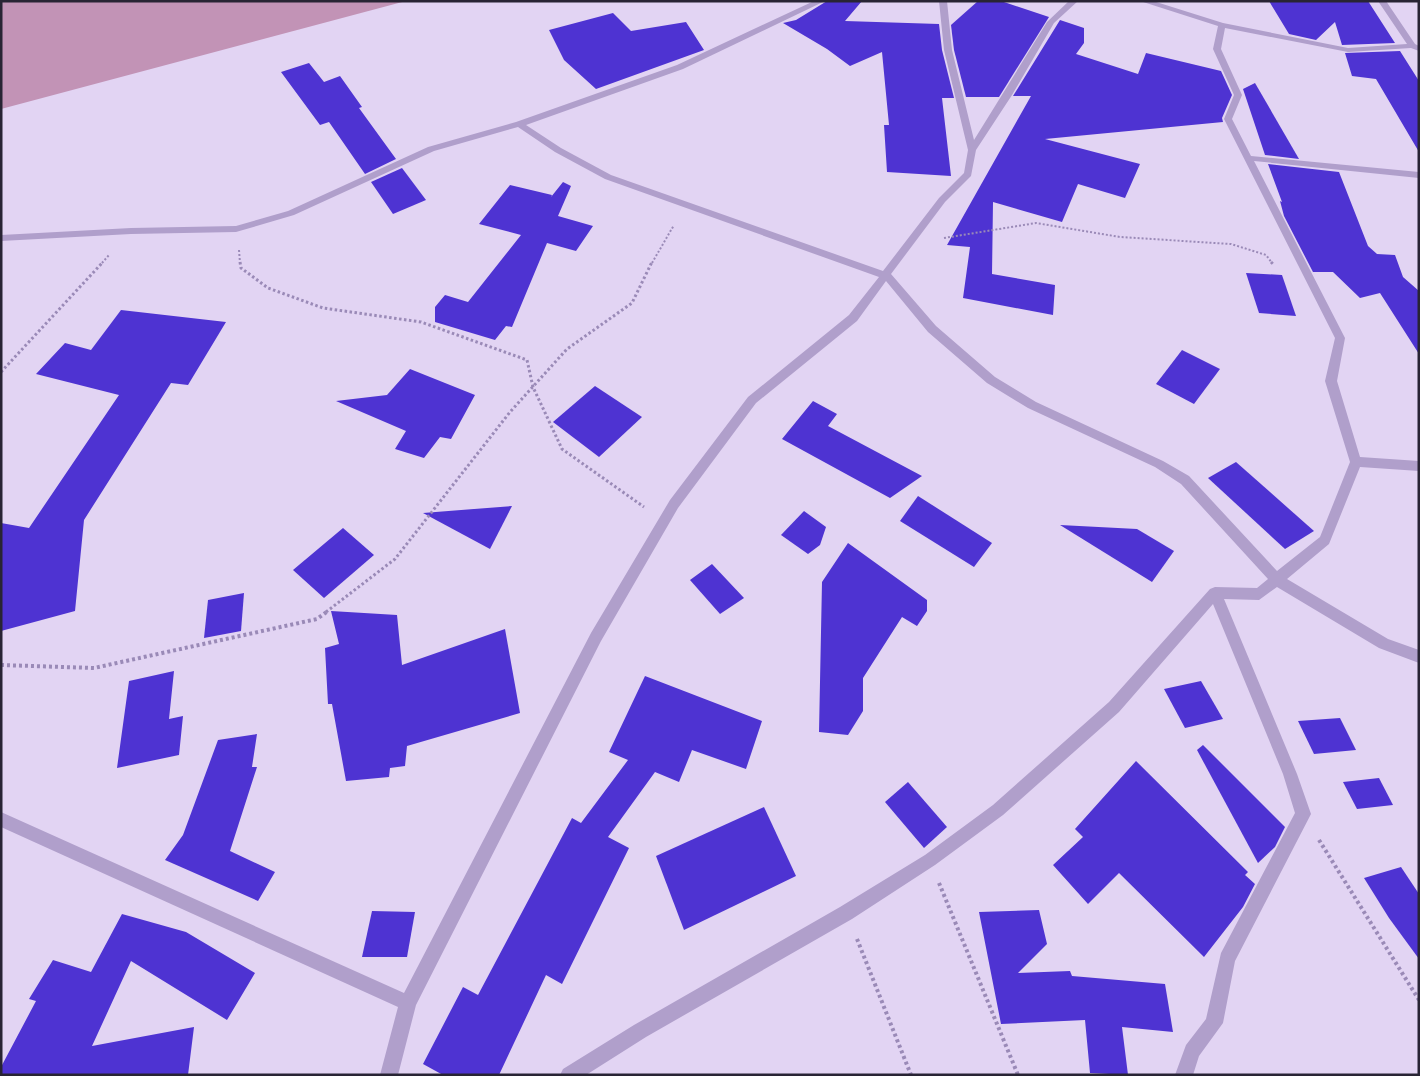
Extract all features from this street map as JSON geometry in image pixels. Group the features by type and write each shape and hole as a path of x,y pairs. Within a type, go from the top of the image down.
{"street":[{"path":"1,238 131,231 236,229 291,213 431,149 519,124 680,67 821,1"},
{"path":"388,1075 408,1003 596,637 674,504 752,400 853,318 887,276 909,243 942,200 968,174 972,150 948,50 943,1"},
{"path":"972,150 1052,22 1074,1"},
{"path":"1144,1 1222,25 1348,50 1416,49"},
{"path":"1382,1 1416,49"},
{"path":"569,1075 640,1031 846,913 930,860 998,810 1114,707 1215,593 1259,594 1325,540 1356,462 1331,381 1340,338 1228,119 1238,95 1217,49 1222,25"},
{"path":"519,124 558,150 608,177 887,276 932,329 990,380 1032,405 1150,460 1185,480 1277,580 1384,644 1419,657"},
{"path":"1248,158 1419,176"},
{"path":"1356,462 1419,466"},
{"path":"1184,1075 1192,1051 1214,1023 1227,959 1303,814 1290,774 1215,593"},
{"path":"1,819 408,1003"}],"path":[{"path":"1,665 94,668 318,618 395,559 510,412 567,350 632,303 653,260 686,206"},
{"path":"909,243 1036,223 1120,237 1231,244 1266,255 1278,269"},
{"path":"236,229 241,268 268,288 323,308 421,322 527,360 533,387 562,449 641,507 674,504"},
{"path":"1,372 131,231"},
{"path":"1303,814 1419,1000"},
{"path":"930,860 1018,1075"},
{"path":"846,913 911,1075"}],"shaded area":[{"path":"1,1 406,1 1,109"}],"building":[{"path":"827,1 862,1 845,21 939,24 942,50 954,98 942,98 951,176 887,172 884,125 889,125 882,52 850,66 827,49 783,23 796,20"},
{"path":"978,1 1001,1 1049,17 999,97 966,97 954,50 951,25"},
{"path":"1269,1 1368,1 1395,43 1342,45 1335,22 1316,40 1289,34"},
{"path":"613,13 631,31 686,22 704,50 596,89 564,60 549,30"},
{"path":"1060,20 1084,28 1084,43 1076,54 1138,74 1146,53 1221,71 1232,95 1222,118 1223,122 1045,139 1140,164 1125,198 1078,184 1062,222 993,202 992,274 1055,285 1053,315 963,298 970,247 947,245 1031,96 1013,96"},
{"path":"1400,51 1419,81 1419,152 1376,79 1352,76 1345,53"},
{"path":"309,63 324,82 340,76 362,107 359,108 396,159 365,174 329,122 320,125 281,72"},
{"path":"1255,83 1299,159 1265,155 1243,89"},
{"path":"1268,164 1339,172 1368,246 1377,254 1395,255 1403,277 1419,291 1419,354 1380,293 1360,298 1333,272 1313,272 1284,216 1280,201 1282,202"},
{"path":"402,168 426,200 393,214 371,182"},
{"path":"563,182 571,186 558,216 593,226 576,251 547,243 512,327 506,326 495,340 435,322 435,307 445,295 468,302 521,235 479,224 510,185 552,195 551,197"},
{"path":"1246,273 1282,275 1296,316 1259,313"},
{"path":"121,310 226,322 188,385 171,383 84,520 75,611 1,631 1,523 29,528 119,395 36,374 65,343 91,350"},
{"path":"1182,350 1220,369 1194,404 1156,384"},
{"path":"410,369 475,395 451,439 440,437 424,458 395,449 406,431 336,401 387,395"},
{"path":"595,386 642,417 599,457 553,422"},
{"path":"813,401 837,414 828,426 922,476 890,498 782,439"},
{"path":"1236,462 1314,531 1285,549 1208,478"},
{"path":"918,496 992,543 974,567 900,521"},
{"path":"512,506 490,549 423,513"},
{"path":"804,511 826,527 820,545 808,554 781,535"},
{"path":"1060,525 1137,529 1174,551 1152,582"},
{"path":"343,528 374,555 324,598 293,570"},
{"path":"848,543 927,600 927,611 917,626 902,617 863,678 863,711 848,735 819,732 822,582"},
{"path":"712,564 744,598 720,614 690,580"},
{"path":"244,593 241,631 204,638 208,600"},
{"path":"331,611 397,615 402,665 505,629 520,713 407,746 405,766 390,768 389,777 346,781 332,704 328,704 325,648 339,644"},
{"path":"174,671 169,719 183,716 179,755 117,768 129,681"},
{"path":"645,676 762,721 746,769 692,750 679,782 655,772 608,837 629,848 562,984 546,975 499,1075 443,1075 423,1064 463,987 478,995 572,818 581,823 628,760 609,752"},
{"path":"1201,681 1223,719 1185,728 1164,689"},
{"path":"1340,718 1356,750 1314,754 1298,721"},
{"path":"257,734 252,767 257,767 230,851 275,872 258,901 165,860 183,835 218,740"},
{"path":"1203,745 1285,827 1275,847 1258,863 1197,750"},
{"path":"1136,761 1248,872 1245,875 1255,884 1243,907 1204,957 1119,873 1088,904 1053,865 1083,837 1075,829"},
{"path":"1379,778 1393,805 1357,809 1343,782"},
{"path":"908,782 947,827 924,848 885,802"},
{"path":"764,807 796,876 684,930 656,856"},
{"path":"1401,867 1419,894 1419,959 1389,918 1364,878"},
{"path":"1039,910 1047,944 1018,973 1070,971 1072,976 1165,984 1173,1032 1122,1027 1128,1075 1090,1073 1085,1020 1001,1024 979,912"},
{"path":"372,911 415,912 407,957 362,957"},
{"path":"122,914 186,932 255,973 227,1020 131,961 92,1046 194,1027 188,1075 1,1075 1,1067 36,1001 29,999 53,960 91,972"}]}
